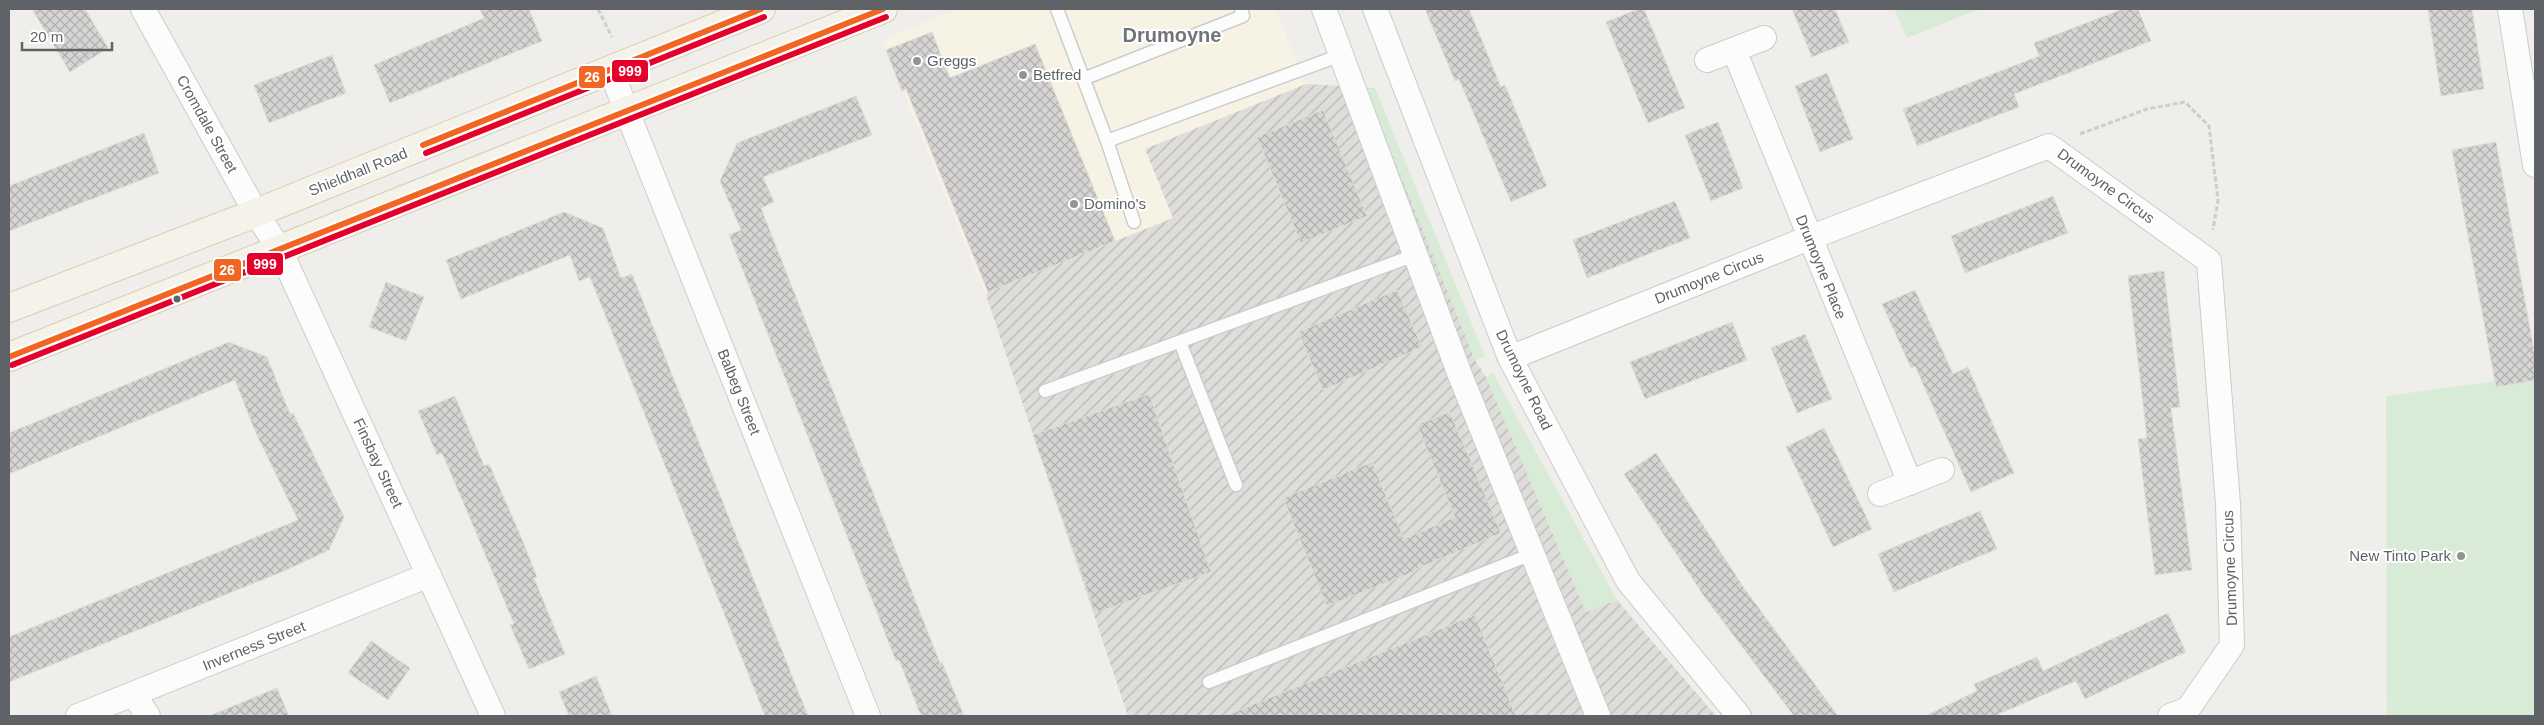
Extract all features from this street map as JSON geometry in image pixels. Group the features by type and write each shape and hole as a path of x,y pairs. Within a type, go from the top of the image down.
{"main road":[{"name":"Shieldhall Road","path":"9,308 256,213 761,9"},
{"path":"9,357 883,9"}],"street":[{"name":"Cromdale Street","path":"143,9 256,213"},
{"path":"1324,9 1460,375 1598,716"},
{"name":"Drumoyne Road","path":"1375,9 1510,358 1628,581 1739,716"},
{"path":"2510,9 2535,165"},
{"path":"1707,60 1764,38"},
{"name":"Drumoyne Place","path":"1734,50 1910,483"},
{"name":"Balbeg Street","path":"610,69 868,716"},
{"name":"Drumoyne Circus","path":"1510,358 1809,238 2050,146 2209,261 2228,504 2232,645 2179,712"},
{"name":"Finsbay Street","path":"256,213 280,250 493,716"},
{"path":"1880,494 1942,470"},
{"name":"Inverness Street","path":"78,716 430,575"},
{"path":"134,695 148,716"}],"lane":[{"path":"1057,9 1107,141 1134,222"},
{"path":"1083,79 1243,16 1240,9"},
{"path":"1107,141 1341,55"},
{"path":"1045,391 1415,255"},
{"path":"1180,342 1236,486"},
{"path":"1209,682 1532,554"}],"path":[{"path":"2050,146 2148,108 2185,102 2209,126 2218,200 2209,261"}],"shaded area":[{"path":"958,9 1275,9 1306,84 1146,149 1173,218 989,292 986,295 882,40"},
{"path":"1306,84 1375,88 1367,91 1475,360 1486,377 1586,612 1617,600 1716,716 1128,716 986,295 988,292 1173,218 1145,149"}],"green space":[{"path":"1894,9 1979,9 1907,38"},
{"path":"1375,88 1485,356 1475,360 1367,91"},
{"path":"1493,373 1617,600 1586,612 1486,377"},
{"name":"New Tinto Park","path":"2535,376 2535,716 2387,716 2386,396"}],"building":[{"path":"32,9 85,9 108,48 70,72"},
{"path":"480,9 529,9 542,41 390,103 374,65 484,18"},
{"path":"1425,9 1469,9 1501,87 1505,85 1547,186 1511,202 1459,79 1455,81"},
{"path":"1638,9 1644,9 1685,108 1648,123 1606,22"},
{"path":"1792,9 1835,9 1849,42 1812,57"},
{"path":"2123,9 2138,9 2151,41 2014,94 2019,107 1917,146 1903,109 2039,56 2034,43"},
{"path":"2428,9 2472,9 2484,89 2441,96"},
{"path":"932,32 950,78 1035,44 1115,241 988,292 906,89 902,91 886,50"},
{"path":"332,55 346,93 269,123 254,85"},
{"path":"1827,73 1853,139 1820,152 1795,86"},
{"path":"856,96 872,135 763,177 774,202 761,208 940,663 942,662 964,716 921,716 899,660 896,661 729,235 741,230 720,181 737,143"},
{"path":"1323,110 1367,216 1301,243 1257,137"},
{"path":"1718,122 1743,188 1711,201 1685,135"},
{"path":"144,133 159,173 9,231 9,186"},
{"path":"2496,142 2535,356 2535,380 2496,387 2452,150"},
{"path":"2053,196 2068,233 1965,273 1951,236"},
{"path":"1675,201 1690,238 1587,278 1573,240"},
{"path":"564,212 603,228 621,278 632,274 808,716 765,716 590,277 579,281 570,255 461,299 446,260"},
{"path":"2164,271 2180,407 2171,408 2192,570 2155,575 2138,439 2147,438 2128,276"},
{"path":"386,282 424,297 406,341 369,327"},
{"path":"1397,290 1422,347 1323,390 1298,332"},
{"path":"1915,290 1953,374 1968,367 2014,473 1971,492 1915,366 1911,368 1882,304"},
{"path":"1732,322 1747,360 1645,399 1630,362"},
{"path":"1805,334 1832,399 1797,413 1771,348"},
{"path":"229,342 267,357 290,414 293,413 344,517 329,550 284,571 9,682 9,637 298,520 255,431 235,380 9,474 9,433"},
{"path":"1149,394 1211,572 1095,613 1033,435"},
{"path":"455,396 484,466 489,464 519,532 537,577 534,578 565,654 529,669 510,625 514,624 442,453 437,455 418,411"},
{"path":"1450,412 1501,533 1416,569 1416,571 1327,606 1283,498 1372,462 1404,539 1455,517 1417,425"},
{"path":"1824,428 1872,529 1833,547 1786,447"},
{"path":"1656,453 1744,588 1838,716 1794,716 1704,596 1624,474"},
{"path":"1980,511 1997,549 1894,592 1878,554"},
{"path":"2168,613 2186,652 2085,699 2076,681 1994,716 1925,716 1977,691 1974,684 2037,657 2043,671"},
{"path":"1475,615 1516,716 1227,715"},
{"path":"371,641 410,668 388,700 348,673"},
{"path":"596,676 612,716 569,716 559,692"},
{"path":"277,688 289,716 209,716"}],"transit line":[{"name":"26","path":"423,145 761,9"},
{"name":"26","path":"9,357 883,9"},
{"name":"999","path":"426,153 764,17"},
{"name":"999","path":"12,365 886,17"}],"place":[{"name":"Greggs","path":"917,61"},
{"name":"Betfred","path":"1023,75"},
{"name":"Domino's","path":"1074,204"},
{"name":"New Tinto Park","path":"2461,556"}],"district":[{"name":"Drumoyne","path":"1172,35"}]}
